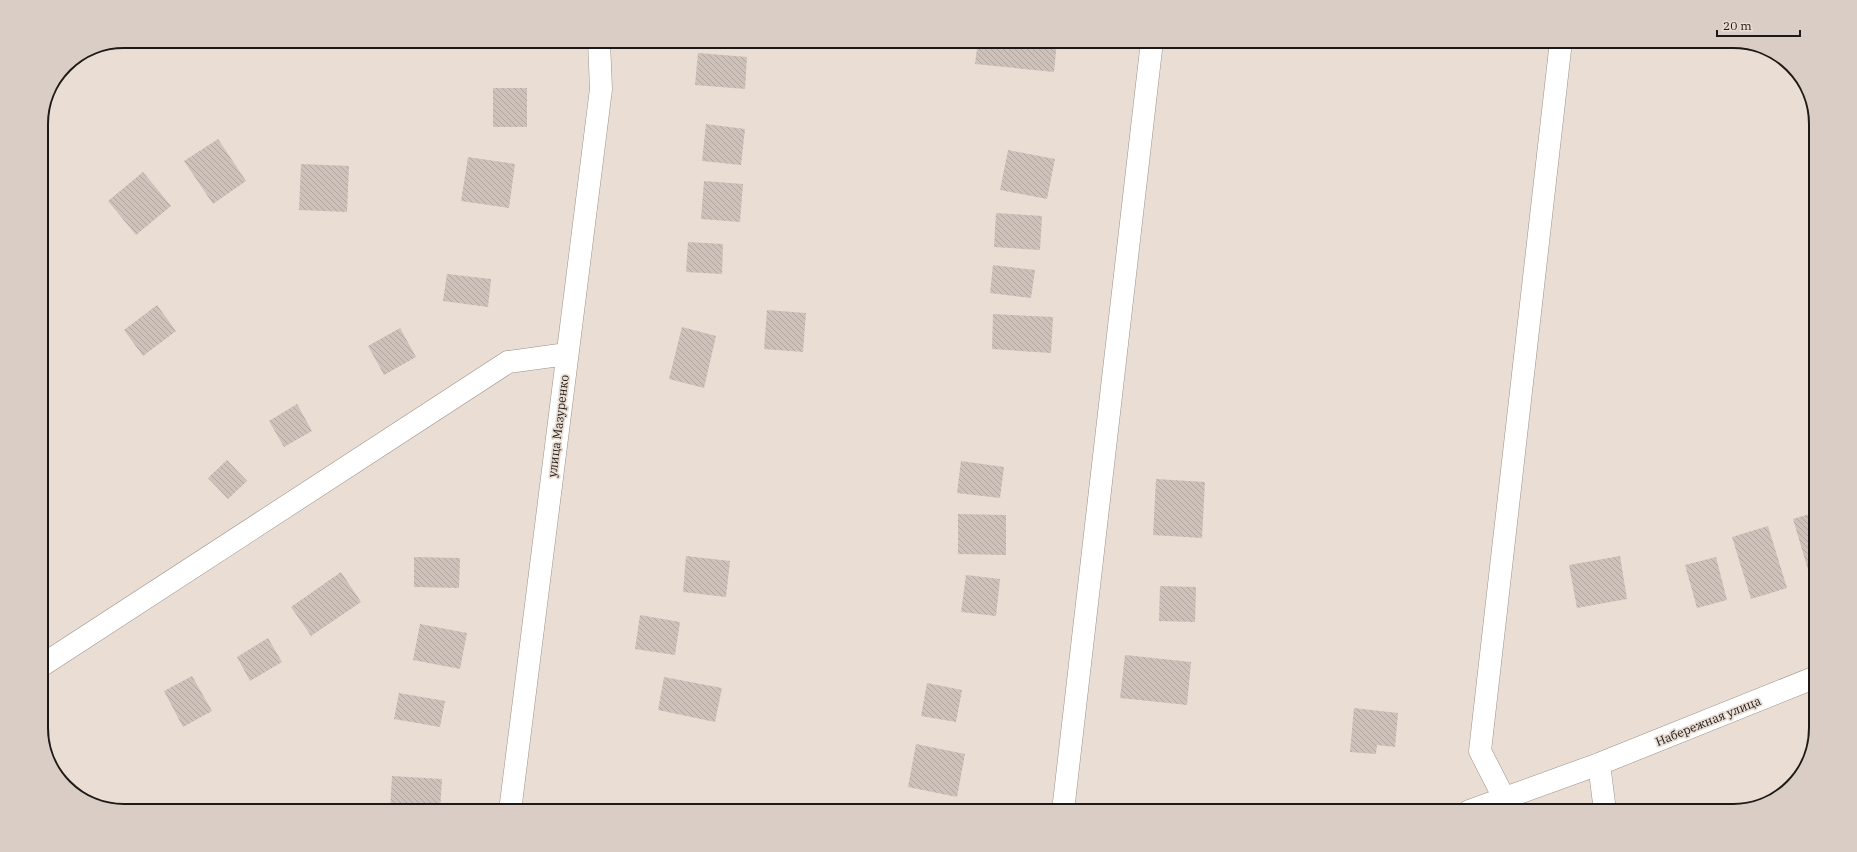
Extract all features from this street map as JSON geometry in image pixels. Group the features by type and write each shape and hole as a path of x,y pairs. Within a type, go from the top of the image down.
{"street":[{"name":"улица Мазуренко","path":"511,804 601,89 599,48"},
{"path":"1064,804 1151,48"},
{"path":"1504,798 1480,751 1559,48"},
{"path":"48,661 508,362 567,354"},
{"name":"Набережная улица","path":"1488,804 1599,764 1809,680"},
{"path":"1599,764 1604,804"}],"building":[{"path":"977,48 1056,48 1054,72 975,64"},
{"path":"698,53 747,57 745,89 695,85"},
{"path":"493,88 527,88 527,127 493,127"},
{"path":"706,124 745,129 741,165 702,161"},
{"path":"218,139 246,181 213,204 184,161"},
{"path":"1008,150 1055,159 1047,199 1000,190"},
{"path":"468,157 515,164 509,208 461,201"},
{"path":"301,164 349,166 347,212 299,210"},
{"path":"143,172 171,206 136,235 108,201"},
{"path":"704,181 743,184 740,222 701,219"},
{"path":"996,213 1042,216 1040,250 994,247"},
{"path":"688,242 723,244 722,274 686,272"},
{"path":"993,265 1035,270 1031,298 990,293"},
{"path":"447,274 491,279 488,307 443,301"},
{"path":"157,305 176,331 143,356 124,330"},
{"path":"767,310 806,313 803,352 764,349"},
{"path":"993,314 1053,317 1051,353 992,349"},
{"path":"682,327 716,336 704,388 669,379"},
{"path":"400,328 416,357 384,375 368,346"},
{"path":"297,404 312,431 284,447 269,421"},
{"path":"227,460 247,481 228,499 208,478"},
{"path":"961,461 1004,467 1000,498 957,493"},
{"path":"1156,479 1205,482 1202,538 1153,535"},
{"path":"958,514 1006,515 1006,555 958,554"},
{"path":"1809,514 1809,573 1793,519"},
{"path":"1768,526 1787,588 1751,599 1732,537"},
{"path":"686,556 730,561 726,597 683,592"},
{"path":"1620,556 1627,599 1577,608 1569,565"},
{"path":"414,557 460,558 459,588 414,587"},
{"path":"1716,557 1727,600 1697,608 1685,565"},
{"path":"341,572 361,602 311,636 291,607"},
{"path":"966,575 1000,579 996,616 961,612"},
{"path":"1160,586 1196,587 1195,622 1159,621"},
{"path":"640,615 680,622 675,655 635,649"},
{"path":"420,624 467,633 460,669 413,660"},
{"path":"268,638 282,662 250,681 237,657"},
{"path":"1125,655 1191,662 1187,705 1120,698"},
{"path":"192,676 212,711 183,727 164,691"},
{"path":"664,677 722,688 715,722 658,710"},
{"path":"927,683 962,690 956,722 921,716"},
{"path":"399,693 445,701 440,727 394,719"},
{"path":"1354,708 1398,713 1395,747 1377,745 1376,754 1350,752"},
{"path":"916,744 965,754 957,797 908,787"},
{"path":"392,776 442,779 440,804 390,804"}]}
